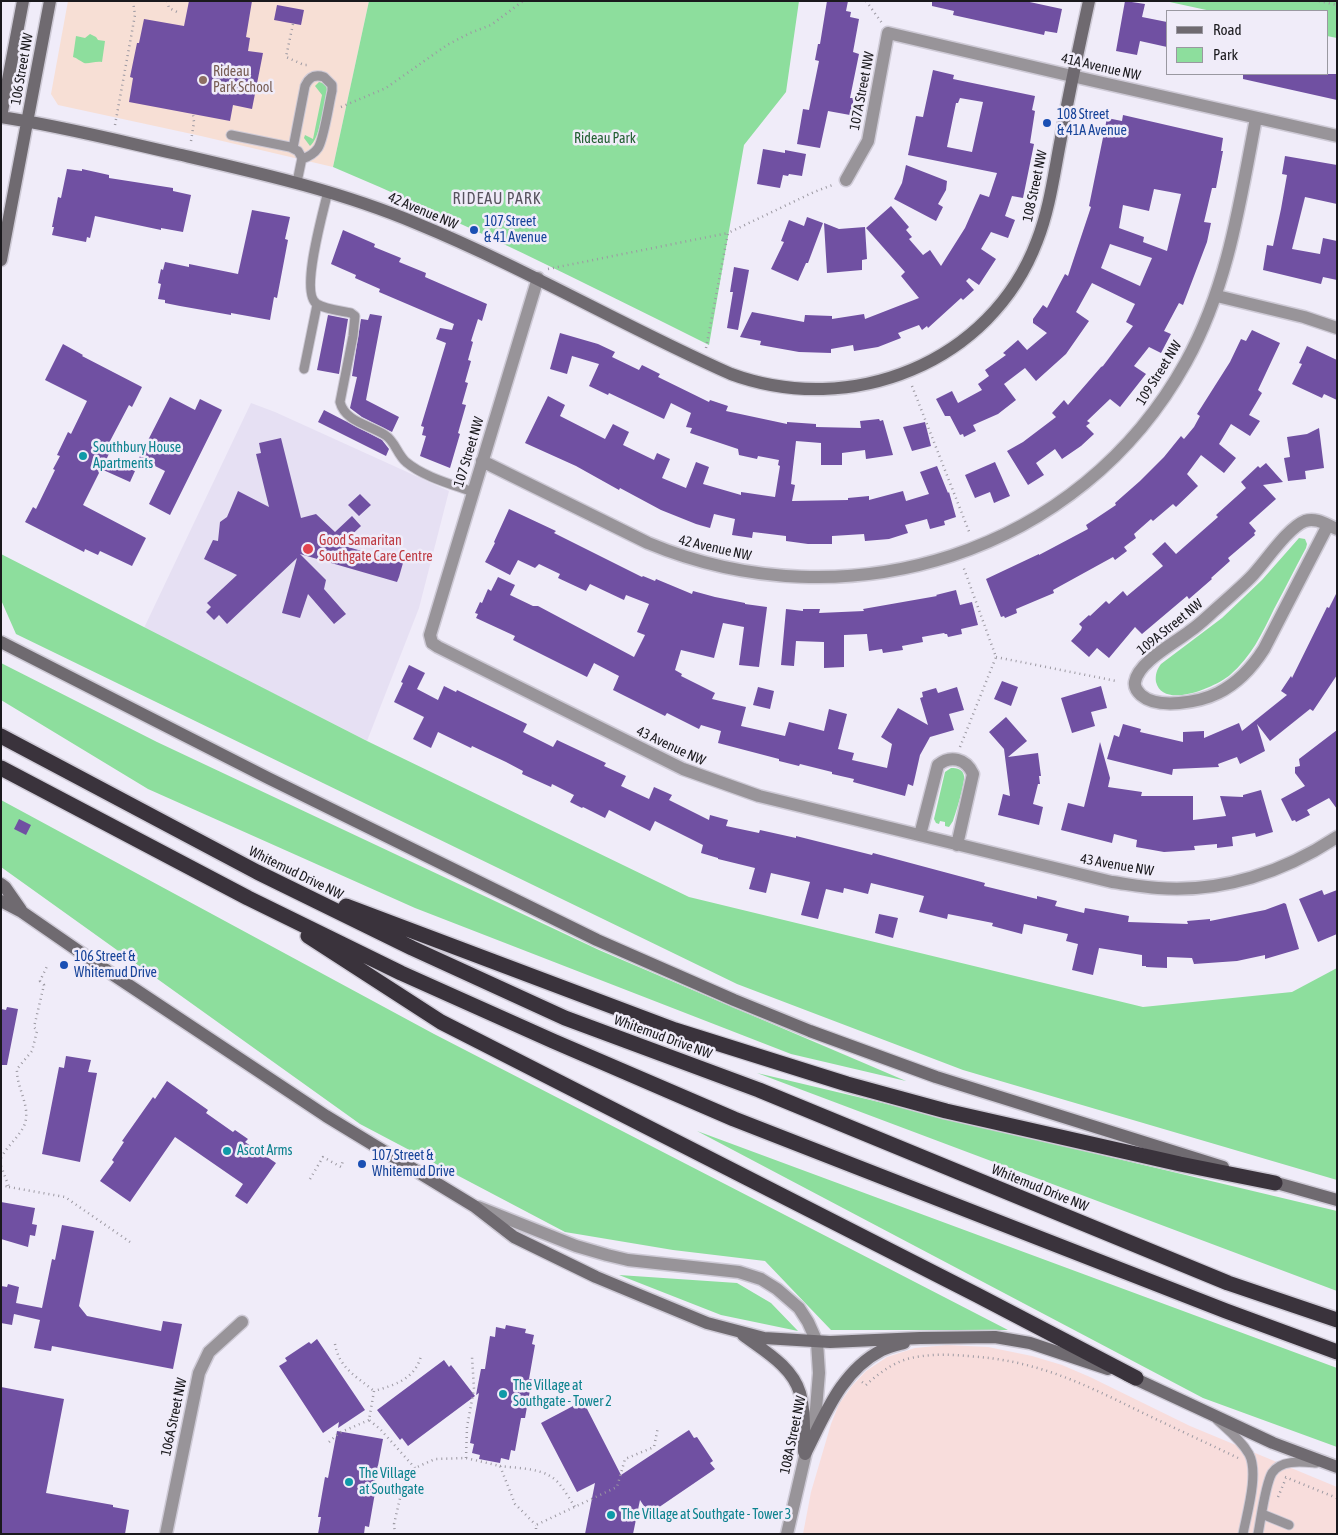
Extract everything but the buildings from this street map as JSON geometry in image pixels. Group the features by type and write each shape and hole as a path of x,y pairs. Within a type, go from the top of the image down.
{"highway":[{"name":"Whitemud Drive NW","path":"1,736 257,872 412,948 565,1018 758,1090 1228,1283 1337,1320"},
{"path":"1,768 248,898 401,972 562,1045 734,1119 1226,1311 1337,1352"},
{"path":"257,872 675,1030 803,1071 946,1110 1180,1164 1275,1183"},
{"path":"248,898 441,1022 950,1281 1136,1378"}],"street":[{"name":"106 Street NW","path":"1,117 23,1"},
{"name":"106 Street NW","path":"1,260 50,1"},
{"name":"108 Street NW","path":"953,348 986,320 1004,300 1024,269 1034,248 1048,206 1072,76 1089,1"},
{"name":"41A Avenue NW","path":"888,32 1337,136"},
{"name":"107A Street NW","path":"846,180 868,141 888,32"},
{"name":"42 Avenue NW","path":"1,117 81,132 297,182 328,191 412,221 538,278 703,361 731,374 763,384 780,387 825,389 878,382 896,377 934,360 953,348"},
{"name":"109 Street NW","path":"961,559 1067,498 1100,471 1117,454 1165,397 1186,362 1216,296 1228,260 1256,118"},
{"name":"107 Street NW","path":"430,635 538,278"},
{"path":"1216,296 1304,317 1337,328"},
{"name":"42 Avenue NW","path":"482,461 648,543 675,555 707,564 779,576 817,578 894,572 961,559"},
{"name":"109A Street NW","path":"1314,520 1332,527 1253,667 1236,682 1218,693 1180,703 1160,703 1144,698 1137,691 1135,683 1141,670 1152,658 1191,630 1250,579 1293,529 1304,521 1314,520"},
{"name":"43 Avenue NW","path":"430,635 432,642 438,648 683,769 759,796 1112,882 1158,888 1195,888 1235,883 1273,871 1309,854 1337,837"},
{"path":"4,642 260,773 598,940 734,1000 936,1078 1275,1183 1337,1200"},
{"path":"920,835 938,766 949,759 957,759 965,762 972,774 957,845"},
{"path":"1,884 22,912"},
{"path":"1,901 22,912 326,1116 474,1206 514,1237 596,1277 707,1322 764,1338 817,1342 995,1337 1030,1343 1136,1378 1273,1443 1337,1467"},
{"path":"1,908 22,912"},
{"path":"474,1206 576,1246 607,1255 628,1260 739,1272 761,1279 777,1288 799,1308 817,1342"},
{"name":"106A Street NW","path":"166,1534 198,1372 209,1352 242,1322"},
{"path":"737,1331 783,1366 796,1384 802,1402 804,1454"},
{"path":"804,1454 834,1398 852,1373 865,1361 882,1350 920,1338"},
{"name":"108A Street NW","path":"787,1534 804,1454 816,1409 819,1374 817,1342"}],"lane":[{"path":"293,148 304,86 314,76 324,77 332,85 332,91 320,142 314,152 302,159"},
{"path":"231,135 293,148 300,154 302,159 297,182"},
{"path":"328,191 311,270 310,291 312,299 317,304 351,313 355,316 340,402 345,413 388,436 396,452 406,462 420,470 473,492"},
{"path":"304,369 317,304"},
{"path":"1209,1413 1242,1443 1250,1455 1253,1464 1251,1494 1243,1534"},
{"path":"1258,1534 1273,1472 1279,1466 1291,1462 1305,1462 1337,1467"},
{"path":"1262,1514 1289,1525"}],"path":[{"path":"115,125 135,14 133,1"},
{"path":"167,1 169,8 177,12"},
{"path":"341,107 386,88 447,45 470,32 492,25 524,1"},
{"path":"866,1 888,32"},
{"path":"1319,1 1337,5"},
{"path":"293,24 286,58 304,65"},
{"path":"191,141 194,122 193,114"},
{"path":"548,269 728,233 814,192 846,180"},
{"path":"703,361 728,233"},
{"path":"912,386 971,536"},
{"path":"958,751 996,658 961,559"},
{"path":"996,658 1116,681"},
{"path":"1,1158 25,1121 25,1107 17,1069 34,1048 37,1032 34,1027 44,985 40,981 48,964"},
{"path":"310,1179 323,1157 341,1167 343,1161"},
{"path":"1,1166 10,1187"},
{"path":"1,1185 65,1197 130,1242"},
{"path":"335,1344 343,1366 374,1391"},
{"path":"858,1378 866,1386 889,1367 906,1359 930,1355 990,1357 1024,1364 1076,1381 1241,1460"},
{"path":"374,1391 396,1385 412,1374 421,1356"},
{"path":"466,1458 467,1427 474,1389 472,1357"},
{"path":"369,1420 374,1391"},
{"path":"329,1442 339,1433 369,1420"},
{"path":"369,1420 380,1428 415,1468"},
{"path":"536,1525 617,1487 625,1459 654,1447 658,1427"},
{"path":"395,1534 394,1524 405,1478 415,1468 435,1459 466,1458 500,1466 535,1471 551,1476 575,1507"},
{"path":"500,1466 515,1504 536,1525 536,1534"},
{"path":"1281,1476 1337,1498"}],"shaded area":[{"name":"Rideau Park School","path":"68,1 369,1 333,167 58,105 51,94"},
{"name":"Good Samaritan Southgate Care Centre","path":"251,403 275,412 449,491 419,608 367,741 144,628"},
{"path":"947,1345 988,1347 1032,1356 1062,1365 1190,1426 1337,1487 1337,1534 803,1534 811,1492 831,1424 839,1404 852,1386 866,1371 887,1357 915,1348"}],"green space":[{"name":"Rideau Park","path":"369,1 799,1 786,92 744,145 709,345 476,231 333,167"},
{"path":"1165,1 1337,1 1337,38 1328,36 1328,10 1206,10"},
{"path":"90,34 98,40 105,41 102,62 84,63 73,57 76,36 85,38"},
{"path":"319,82 325,84 327,90 319,129 310,146 304,138 305,135 313,139 322,95 315,86"},
{"path":"1299,538 1305,539 1306,548 1260,636 1244,661 1223,680 1202,690 1179,695 1169,694 1161,690 1156,682 1156,677 1157,670 1161,664 1222,618 1262,580"},
{"path":"1,554 367,741 689,897 1143,1007 1292,992 1337,968 1337,1180 963,1070 737,984 16,634 1,600"},
{"path":"1,663 157,742 599,950 906,1081 791,1054 415,908 148,789 1,700"},
{"path":"951,768 961,770 964,780 953,821 949,827 945,826 945,822 940,821 939,824 936,823 934,819 945,772"},
{"path":"1,800 434,1034 1008,1330 831,1330 765,1261 673,1250 565,1232 360,1124 1,867"},
{"path":"757,1073 1337,1211 1337,1291"},
{"path":"697,1131 1337,1368 1337,1447 1203,1398"},
{"path":"619,1275 737,1283 771,1303 798,1331 721,1315"}],"place":[{"name":"Rideau Park School","path":"203,80"},
{"name":"108 Street & 41A Avenue","path":"1047,123"},
{"name":"107 Street & 41 Avenue","path":"474,230"},
{"name":"Southbury House Apartments","path":"83,456"},
{"name":"Good Samaritan Southgate Care Centre","path":"308,549"},
{"name":"106 Street & Whitemud Drive","path":"64,965"},
{"name":"Ascot Arms","path":"227,1151"},
{"name":"107 Street & Whitemud Drive","path":"362,1164"},
{"name":"The Village at Southgate - Tower 2","path":"503,1394"},
{"name":"The Village at Southgate","path":"349,1482"},
{"name":"The Village at Southgate - Tower 3","path":"611,1515"}],"district":[{"name":"RIDEAU PARK","path":"497,199"}]}
